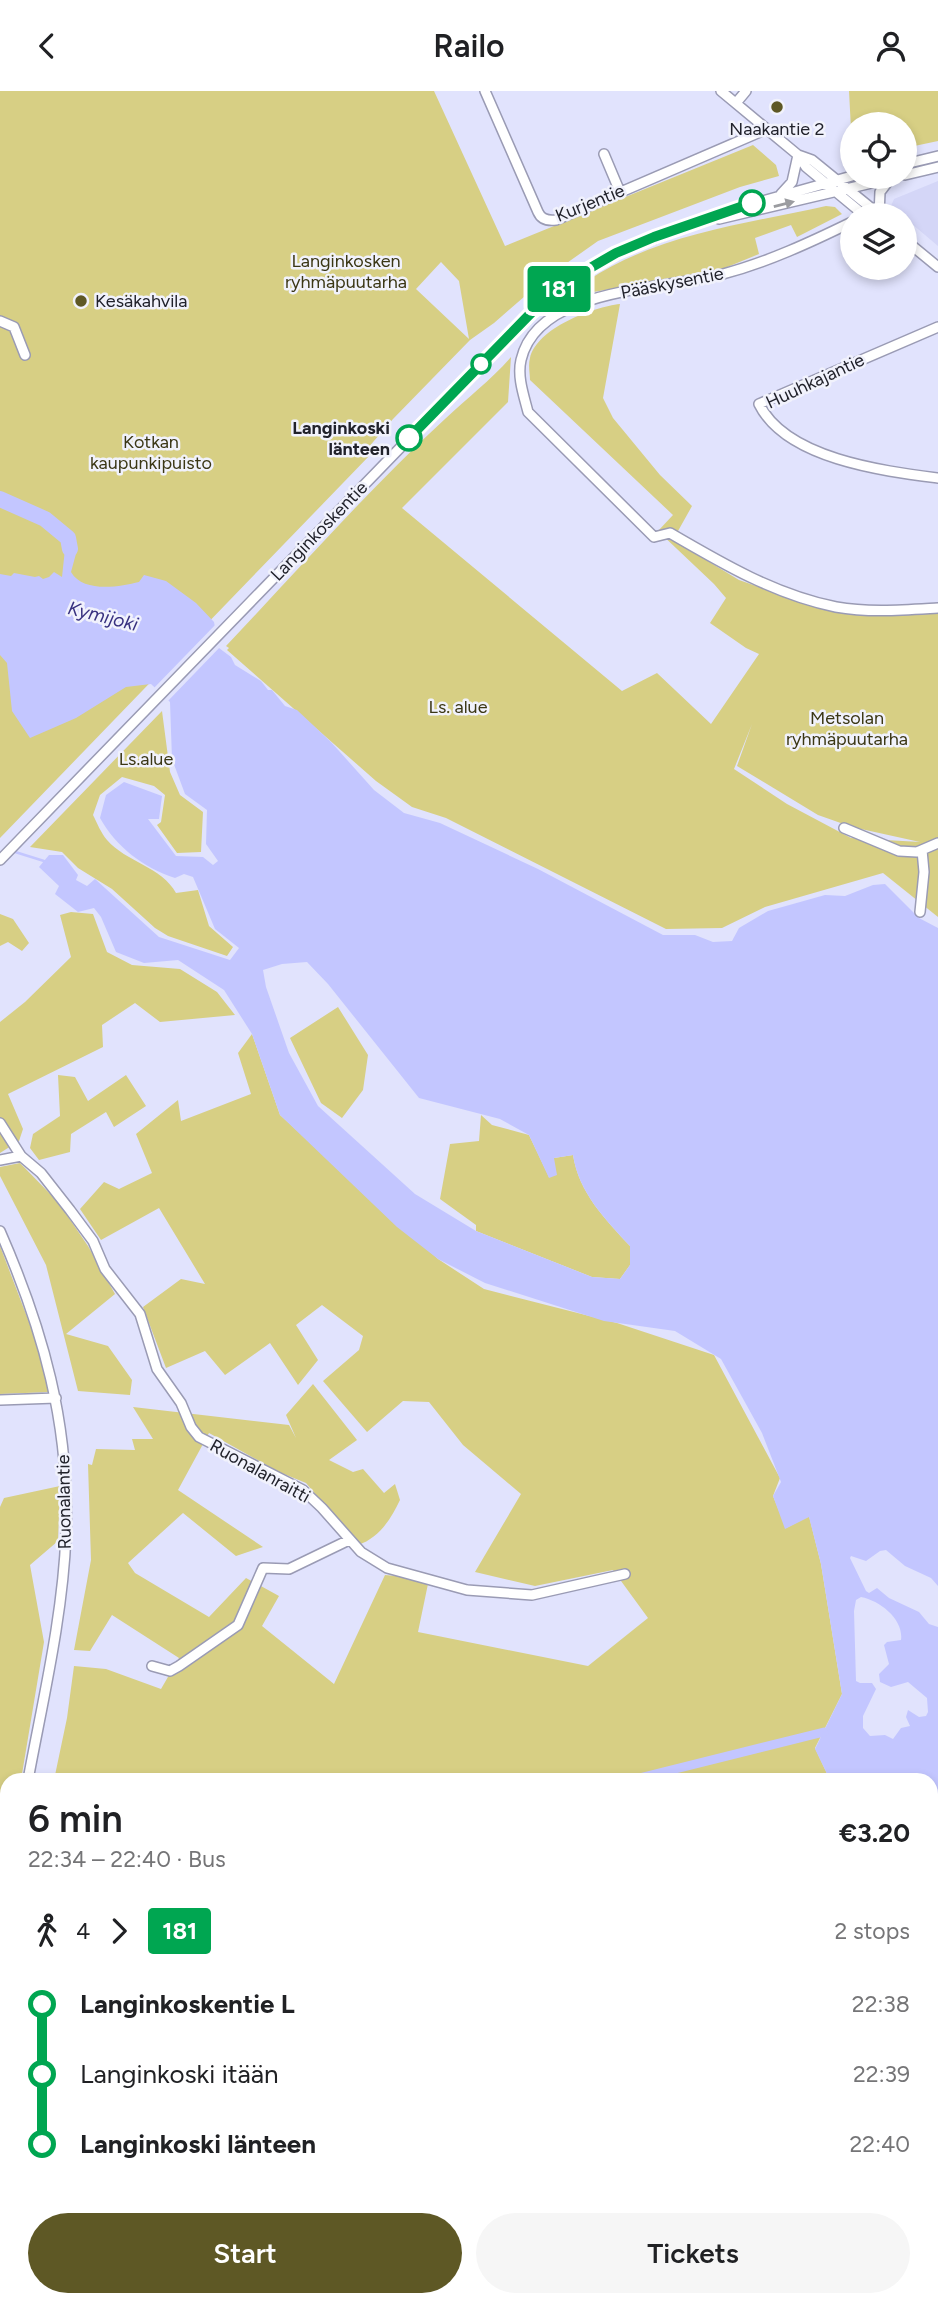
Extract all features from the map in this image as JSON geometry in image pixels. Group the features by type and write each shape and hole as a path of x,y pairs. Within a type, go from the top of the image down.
{"street":[{"name":"Kurjentie","path":"485,91 540,217 546,220 556,220 767,129"},
{"path":"721,91 798,155 806,167 824,183 856,203"},
{"path":"736,103 746,91"},
{"path":"604,154 620,192"},
{"path":"798,155 812,160 840,183"},
{"path":"781,194 792,182 798,155"},
{"path":"917,161 938,156"},
{"path":"917,172 938,167"},
{"name":"Langinkoskentie","path":"2,859 472,373 554,293 616,253 654,237 781,194 840,179"},
{"path":"848,189 862,203"},
{"name":"Langinkoskentie","path":"704,221 734,217 848,189"},
{"name":"Pääskysentie","path":"840,227 722,275 595,298 553,317 527,345 521,360 520,376 528,412 654,537 670,533 737,572 784,591 837,607 891,610 938,608"},
{"path":"917,250 938,267"},
{"path":"0,321 14,327 25,355"},
{"name":"Huuhkajantie","path":"938,327 759,404 766,417 785,433 826,456 859,465 938,478"},
{"path":"844,828 899,852 917,852 938,843"},
{"path":"920,912 924,872 922,850"},
{"name":"Ruonalanraitti","path":"0,1123 22,1156 41,1173 93,1241 105,1269 140,1314 157,1369 181,1403 191,1427 199,1437 303,1490 370,1560 387,1568 467,1590 532,1595 625,1574"},
{"path":"0,1160 22,1156"},
{"name":"Ruonalantie","path":"0,1231 43,1343 56,1398 67,1504 64,1562 30,1773"},
{"path":"0,1400 56,1398"},
{"path":"152,1666 170,1671 179,1667 238,1625 263,1568 289,1569 349,1540"}],"shaded area":[{"path":"938,181 938,246 917,228 917,203 892,203 894,199"}],"green space":[{"path":"0,91 434,91 505,246 753,145 776,165 779,176 740,187 598,241 547,277 470,340 393,419 367,449 371,454 0,838","holes":["441,262 459,281 469,339 416,289"]},
{"path":"849,91 938,91 938,141 917,145 917,112 850,112"},
{"path":"826,206 835,207 840,212 840,215 797,237 791,225 755,238 759,254 720,270 582,294 554,308 587,281 614,265 672,241"},
{"path":"620,304 603,398 613,418 660,475 692,506 673,540 739,580 836,611 890,615 938,613 938,917 883,873 765,907 722,928 666,929 446,818 412,807 376,781 227,650 229,648 226,646 361,502 511,357 508,402 402,508 622,691 657,673 711,724 759,654 710,623 726,598 658,531 673,515 530,380 530,358 543,337 582,314","holes":["752,724 737,766 818,815 852,827 920,842 851,838 787,804 734,769"]},
{"name":"Ls.alue","path":"162,711 170,772 180,795 203,812 201,852 177,853 157,825 161,822 165,795 154,786 122,777 100,795 93,815 105,837 115,848 162,877 176,893 198,890 209,926 233,947 227,956 168,936 155,928 112,889 78,868 62,852 30,847"},
{"path":"71,912 93,914 107,952 132,965 180,969 217,992 235,1015 160,1022 135,1003 102,1025 103,1047 8,1094 23,1129 19,1141 0,1153 0,1022 25,1002 71,957 60,915"},
{"path":"0,914 13,919 29,943 22,951 8,942 0,946"},
{"path":"338,1007 368,1055 363,1090 342,1118 321,1103 290,1038"},
{"path":"252,1034 280,1115 438,1259 484,1289 617,1323 714,1355 780,1478 773,1496 786,1528 809,1516 821,1564 842,1694 815,1748 827,1773 55,1773 74,1666 106,1669 161,1689 179,1658 112,1615 90,1651 74,1650 91,1560 88,1464 92,1465 96,1449 135,1450 132,1439 153,1439 133,1407 289,1425 296,1438 286,1415 313,1384 357,1440 329,1460 353,1472 363,1469 384,1493 395,1484 400,1500 393,1514 378,1533 358,1545 306,1483 279,1472 209,1433 178,1490 263,1547 236,1556 183,1513 128,1563 135,1573 209,1617 246,1578 279,1596 262,1626 334,1684 385,1575 429,1579 418,1632 588,1666 648,1618 613,1570 535,1586 475,1572 521,1494 463,1445 429,1402 403,1401 367,1432 323,1381 359,1350 363,1336 322,1305 296,1325 318,1360 298,1385 270,1343 225,1375 205,1351 166,1368 143,1307 181,1279 205,1284 159,1208 101,1240 80,1209 104,1182 119,1189 152,1173 136,1134 178,1100 181,1121 251,1094 238,1053"},
{"path":"58,1075 75,1077 88,1101 126,1075 146,1106 114,1127 106,1112 71,1134 70,1152 39,1160 30,1148 33,1134 60,1116"},
{"path":"481,1115 492,1125 529,1135 549,1177 554,1158 573,1155 587,1193 630,1246 630,1265 620,1279 592,1277 476,1231 476,1225 440,1199 450,1144 479,1141"},
{"path":"20,1163 58,1202 88,1246 115,1294 66,1334 108,1346 132,1380 130,1395 78,1391 46,1265 0,1176 0,1167"},
{"path":"0,1246 37,1343 50,1392 0,1394"},
{"path":"60,1486 58,1541 30,1565 44,1642 22,1773 0,1773 0,1507 4,1498"}],"water":[{"name":"Kymijoki","path":"65,549 77,550 71,572 77,579 93,586 139,582 144,575 166,581 196,603 214,622 219,648 231,657 235,665 261,681 268,690 272,690 285,706 297,710 331,742 374,790 404,813 440,823 538,869 663,935 695,935 713,942 732,941 739,928 768,911 825,895 845,896 873,885 885,884 919,918 938,928 938,1586 931,1578 905,1566 886,1550 866,1561 851,1556 850,1558 866,1591 869,1593 877,1588 889,1598 919,1612 929,1624 938,1627 938,1773 827,1773 815,1749 842,1694 821,1564 809,1517 785,1529 773,1496 781,1482 762,1433 721,1359 675,1331 604,1321 485,1283 438,1259 397,1227 280,1115 252,1034 224,990 178,960 144,963 116,952 101,917 94,908 78,912 55,894 59,886 39,867 49,855 63,855 78,875 76,880 87,886 95,879 159,937 230,960 239,948 215,929 193,877 184,874 175,878 142,862 114,838 100,818 106,795 124,782 162,796 159,819 148,819 176,856 203,857 213,865 218,861 206,844 207,810 185,794 172,759 170,702 151,684 126,687 76,718 30,738 12,711 7,663 0,655 0,574 11,576 14,573 39,576 43,579 54,572 62,577","holes":["307,962 328,984 419,1098 500,1119 529,1135 549,1178 557,1175 554,1158 573,1155 587,1193 630,1246 630,1265 620,1279 592,1277 476,1231 415,1194 318,1106 289,1053 266,987 263,970 282,964","861,1597 890,1612 901,1633 901,1640 884,1645 889,1664 879,1674 880,1682 891,1687 908,1682 927,1698 926,1716 919,1717 908,1710 906,1717 910,1726 901,1728 893,1739 885,1735 870,1736 863,1728 863,1716 876,1689 872,1683 856,1681 854,1611 856,1600"]}],"pier":[{"path":"218,622 222,645 166,703 152,690"}],"waterway":[{"path":"0,499 45,519 68,538 70,549"},
{"path":"12,851 44,861"},
{"path":"659,1773 824,1732"}],"bus line":[{"name":"181","path":"409,438 532,312 573,278 616,253 654,237 752,203"}],"place":[{"name":"Naakantie 2","path":"777,107"},
{"name":"Kesäkahvila","path":"81,301"},
{"name":"Langinkoski länteen","path":"409,438"}],"park label":[{"name":"Langinkosken ryhmäpuutarha","path":"346,272"},
{"name":"Kotkan kaupunkipuisto","path":"151,452"},
{"name":"Ls. alue","path":"458,707"},
{"name":"Metsolan ryhmäpuutarha","path":"847,728"}]}
